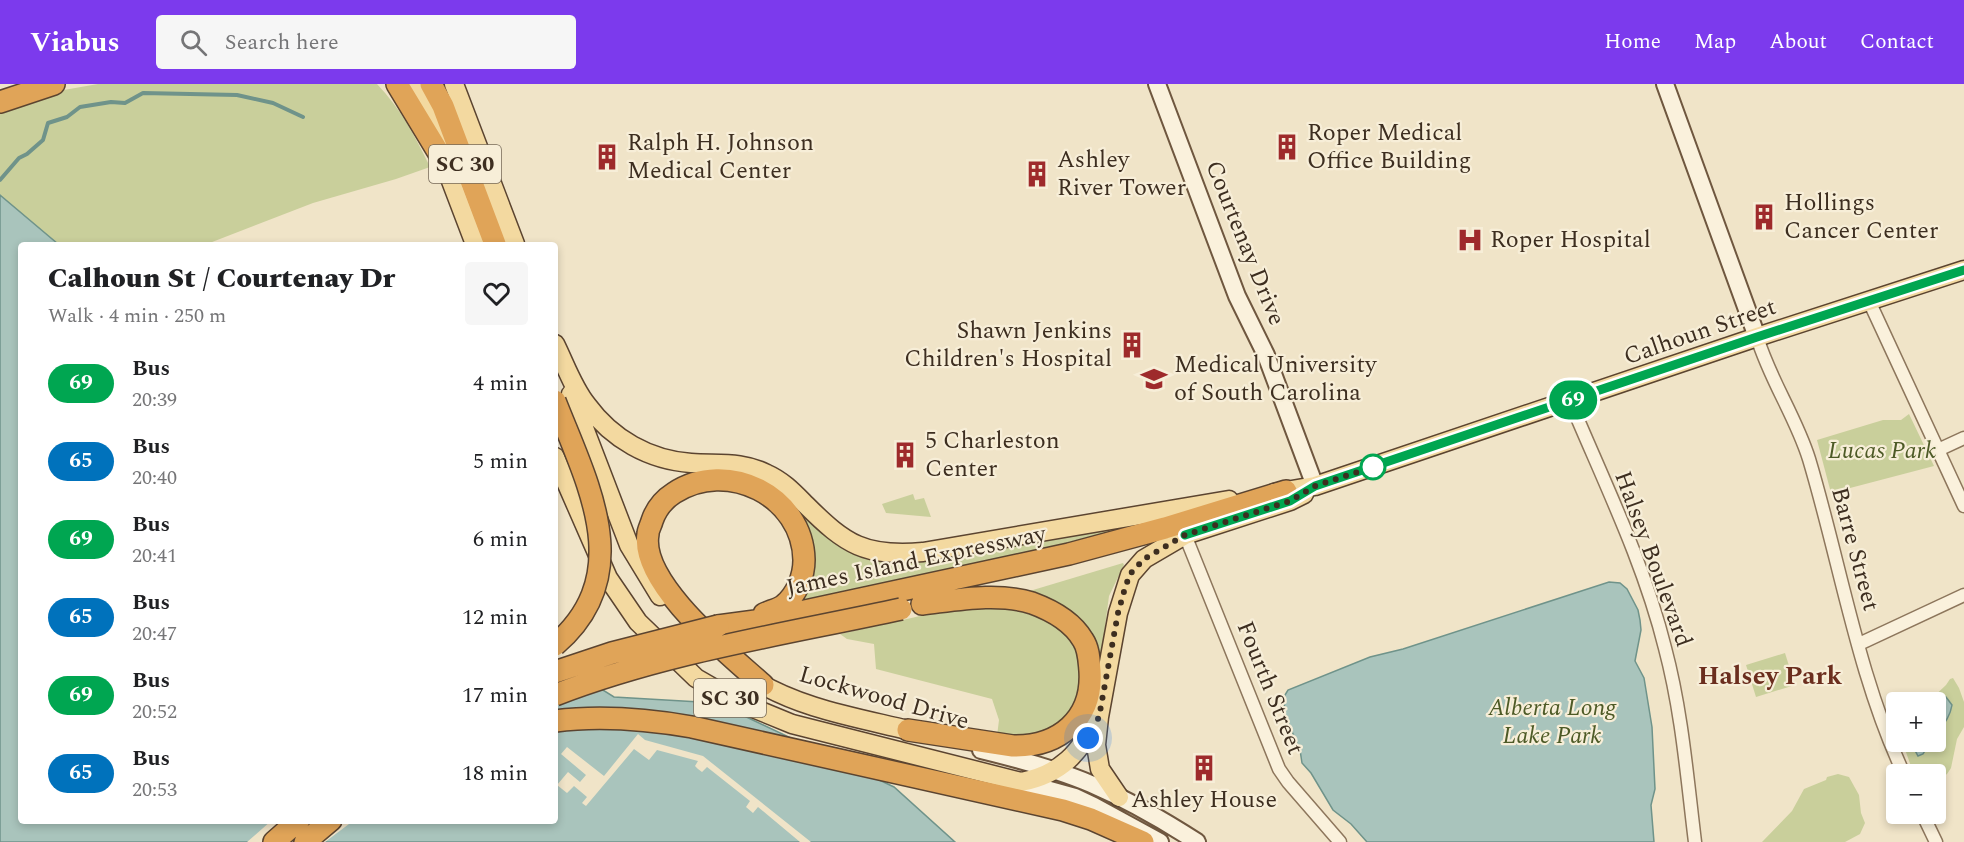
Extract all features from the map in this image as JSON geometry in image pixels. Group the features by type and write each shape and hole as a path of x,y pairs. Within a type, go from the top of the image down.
{"highway":[{"path":"0,91 10,84"},
{"path":"0,102 54,84"},
{"path":"397,84 443,160"},
{"name":"SC 30","path":"431,84 443,106 494,242"},
{"path":"558,410 595,506 600,539 600,568 594,589 579,619 568,634 558,642"},
{"path":"718,626 784,605 801,580 804,566 802,541 797,526 780,503 754,486 722,479 692,483 661,503 648,534 650,555 655,570 689,618 763,686"},
{"name":"James Island Expressway","path":"558,693 625,671 900,601 1165,528 1286,490"},
{"name":"James Island Expressway","path":"558,671 612,653 718,626 900,601 922,604 1185,535"},
{"name":"SC 30","path":"922,604 990,598 1032,603 1064,618 1083,640 1089,653 1088,698 1072,726 1062,735 1027,747 967,743"},
{"path":"558,721 618,717 648,719 958,777 1081,815 1118,829 1143,842"},
{"path":"908,730 967,743"},
{"path":"274,842 294,824"},
{"path":"305,842 326,824"}],"main road":[{"name":"SC 30","path":"418,84 443,160 474,242"},
{"name":"SC 30","path":"453,84 514,242"},
{"name":"Calhoun Street","path":"558,351 586,404 619,438 665,460 752,467 785,484 843,538 872,550 897,554 923,552 1315,486 1964,270"},
{"name":"Lockwood Drive","path":"558,359 629,545 664,602 725,662 763,686 810,705 908,730"},
{"name":"Lockwood Drive","path":"558,464 608,578 638,622 696,678 736,701 792,724 958,777 1021,782"},
{"name":"Calhoun Street","path":"1119,797 1100,769 1096,745 1118,613 1130,574 1144,559 1185,535 1290,501 1315,486"},
{"path":"1021,782 1040,778 1055,771 1067,761 1088,738 1099,717"}],"street":[{"name":"Courtenay Drive","path":"1157,84 1237,296 1266,355 1315,486"},
{"path":"1665,84 1757,337"},
{"path":"1869,301 1964,506"},
{"name":"Barre Street","path":"1757,337 1765,363 1808,457 1881,719 1900,764"},
{"name":"Halsey Boulevard","path":"1570,401 1629,542 1651,599 1665,646 1680,718 1695,842"},
{"path":"1938,450 1964,438"},
{"name":"Fourth Street","path":"1185,535 1279,769 1340,842"},
{"path":"1859,644 1964,595"},
{"name":"Lockwood Drive","path":"967,743 1055,771 1119,797 1158,817 1197,842"},
{"name":"Lockwood Drive","path":"1021,782 1085,801 1160,842"},
{"path":"1927,824 1936,842"}],"green space":[{"path":"98,84 377,84 407,123 430,167 313,203 212,242 56,242 0,195 0,113 58,91"},
{"name":"Lucas Park","path":"1909,414 1934,466 1831,493 1817,440 1883,420 1901,420"},
{"path":"913,494 915,500 924,498 931,517 886,513 882,504"},
{"path":"808,519 877,559 914,562 1150,522 987,562 799,603 803,523"},
{"path":"1123,563 1109,596 1099,672 1096,659 1023,593"},
{"path":"1003,607 1024,608 1067,631 1081,657 1079,697 1059,724 1041,737 997,736 999,720 992,699 876,669 874,644 847,639 840,634 938,612"},
{"path":"1785,653 1795,685 1756,697 1746,665"},
{"path":"1953,678 1964,702 1964,727 1957,739 1951,768 1946,775 1946,764 1910,764 1906,752 1946,752 1946,692 1939,692"},
{"path":"1838,774 1849,777 1859,795 1861,813 1865,823 1860,834 1845,842 1762,842 1792,811 1804,789"}],"water":[{"path":"0,195 56,242 18,242 18,824 558,824 558,662 614,697 717,703 894,787 955,842 0,842"},
{"name":"Alberta Long Lake Park","path":"1609,582 1620,583 1627,589 1638,610 1640,620 1641,630 1635,661 1644,678 1652,727 1655,789 1651,805 1654,842 1367,842 1351,824 1333,810 1311,773 1302,763 1300,750 1284,713 1285,695 1288,690 1370,657 1403,649"},
{"path":"1946,697 1952,705 1946,720"}],"pier":[{"path":"638,734 645,740 703,756 811,842 800,842 758,807 753,813 746,807 750,801 707,767 702,772 698,769 695,766 698,761 657,750 649,760 634,749 586,806 582,803 587,797 574,786 567,793 558,786 568,772 580,782 586,775 561,754 567,747 604,776"},
{"path":"268,824 349,824 325,842 247,842"}],"waterway":[{"path":"0,180 19,158 43,140 48,123 67,117 80,107 111,102 125,103 143,93 237,95 273,103 303,117"}],"bus line":[{"name":"69","path":"1185,535 1290,501 1302,496 1315,486 1964,270"}],"place":[{"name":"Roper Medical Office Building","path":"1287,147"},
{"name":"Ralph H. Johnson Medical Center","path":"607,157"},
{"name":"Ashley River Tower","path":"1037,174"},
{"name":"Hollings Cancer Center","path":"1764,217"},
{"name":"Roper Hospital","path":"1470,240"},
{"name":"Shawn Jenkins Children's Hospital","path":"1132,345"},
{"name":"Medical University of South Carolina","path":"1154,379"},
{"name":"5 Charleston Center","path":"905,455"},
{"name":"Ashley House","path":"1204,768"}],"district":[{"name":"Halsey Park","path":"1770,676"}],"route":[{"path":"1088,738 1099,717 1109,656 1125,588 1130,574 1144,559 1185,535 1290,501 1302,496 1315,486 1373,467"}]}
